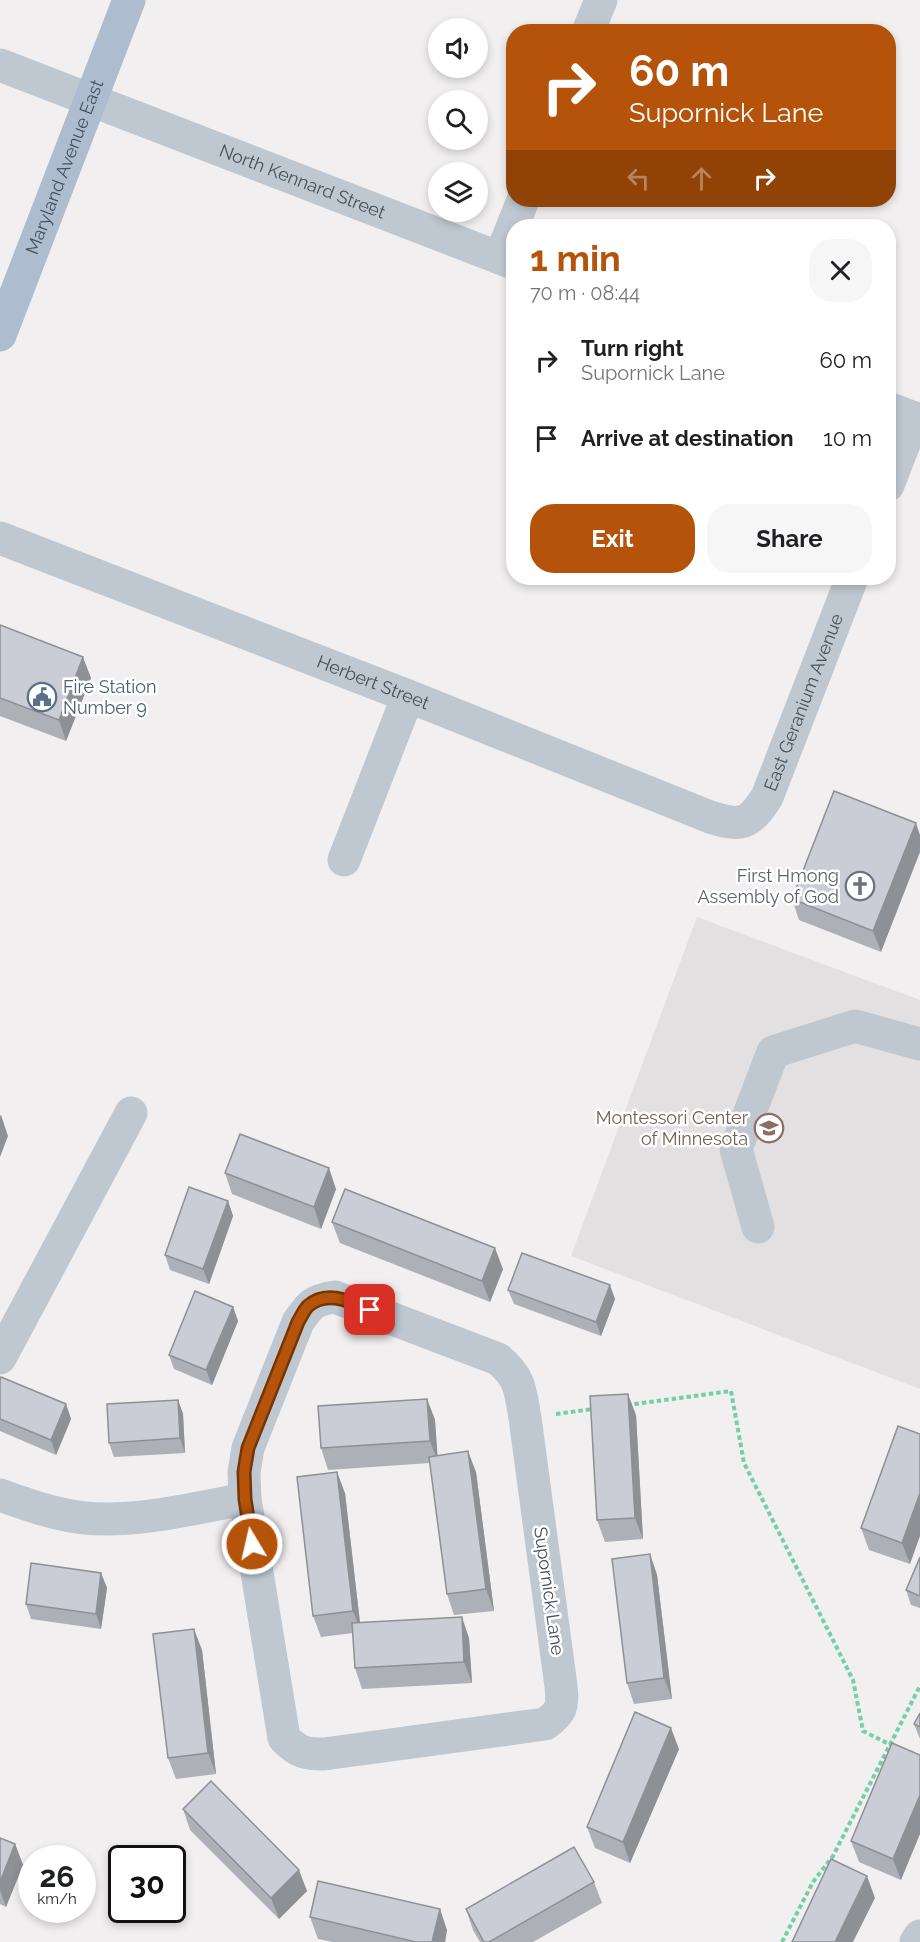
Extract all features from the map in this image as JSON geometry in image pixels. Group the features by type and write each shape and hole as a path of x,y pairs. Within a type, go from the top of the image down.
{"main road":[{"name":"Maryland Avenue East","path":"0,335 129,0"}],"street":[{"path":"591,24 601,0"},
{"name":"North Kennard Street","path":"0,65 506,260"},
{"path":"896,456 907,416"},
{"name":"Herbert Street","path":"0,538 408,696 710,818 730,824 746,822"},
{"name":"East Geranium Avenue","path":"746,822 756,813 767,797 849,585"},
{"path":"344,860 408,696"},
{"path":"758,1227 736,1149 773,1052 855,1026 920,1044"},
{"path":"0,1358 130,1113"},
{"name":"Supornick Lane","path":"335,1297 498,1359 512,1371 519,1386 525,1418 562,1703 558,1715 545,1724 324,1754 308,1754 294,1749 284,1738 280,1723 245,1499 244,1472 248,1448 298,1322 308,1306 321,1299 335,1297"},
{"path":"0,1495 37,1509 86,1518 140,1517 245,1499"},
{"path":"916,1942 920,1936"}],"path":[{"path":"617,1406 731,1391 744,1463 853,1680 862,1731 899,1749"},
{"path":"525,1418 594,1409"},
{"path":"782,1942 813,1882 833,1856 920,1686"}],"shaded area":[{"name":"Montessori Center of Minnesota","path":"697,917 920,1000 920,1389 571,1256"}],"building":[{"name":"Fire Station Number 9","path":"0,625 83,657 59,720 0,698"},
{"name":"First Hmong Assembly of God","path":"834,791 916,823 873,931 792,899"},
{"path":"240,1134 329,1168 314,1207 225,1173"},
{"path":"189,1187 228,1201 203,1269 165,1255"},
{"path":"345,1189 495,1248 482,1281 332,1222"},
{"path":"522,1253 610,1285 596,1322 508,1290"},
{"path":"195,1291 233,1307 206,1370 169,1355"},
{"path":"1,1377 66,1404 51,1440 0,1419"},
{"path":"628,1394 635,1518 597,1520 590,1396"},
{"path":"427,1399 430,1441 321,1448 318,1406"},
{"path":"178,1400 180,1438 109,1443 107,1404"},
{"path":"898,1426 920,1434 920,1493 902,1543 861,1528"},
{"path":"468,1451 486,1589 447,1594 429,1457"},
{"path":"337,1472 353,1611 313,1616 297,1477"},
{"path":"650,1554 664,1678 627,1683 612,1559"},
{"path":"920,1557 920,1596 906,1590"},
{"path":"31,1563 101,1573 96,1614 26,1604"},
{"path":"462,1617 464,1662 355,1668 352,1623"},
{"path":"194,1629 208,1753 168,1758 153,1634"},
{"path":"635,1712 671,1728 623,1842 587,1827"},
{"path":"920,1713 920,1727 914,1724"},
{"path":"892,1743 920,1755 920,1795 893,1859 851,1841"},
{"path":"211,1781 299,1870 271,1898 183,1809"},
{"path":"0,1838 15,1844 0,1882"},
{"path":"574,1847 594,1882 489,1942 484,1942 466,1909"},
{"path":"831,1859 867,1876 835,1942 792,1942"},
{"path":"318,1881 440,1909 432,1942 416,1942 310,1917"}],"place":[{"name":"Fire Station Number 9","path":"42,697"},
{"name":"First Hmong Assembly of God","path":"860,886"},
{"name":"Montessori Center of Minnesota","path":"769,1128"}],"route":[{"path":"252,1544 245,1499 244,1472 248,1448 298,1322 308,1306 321,1299 335,1297 370,1310"}]}
